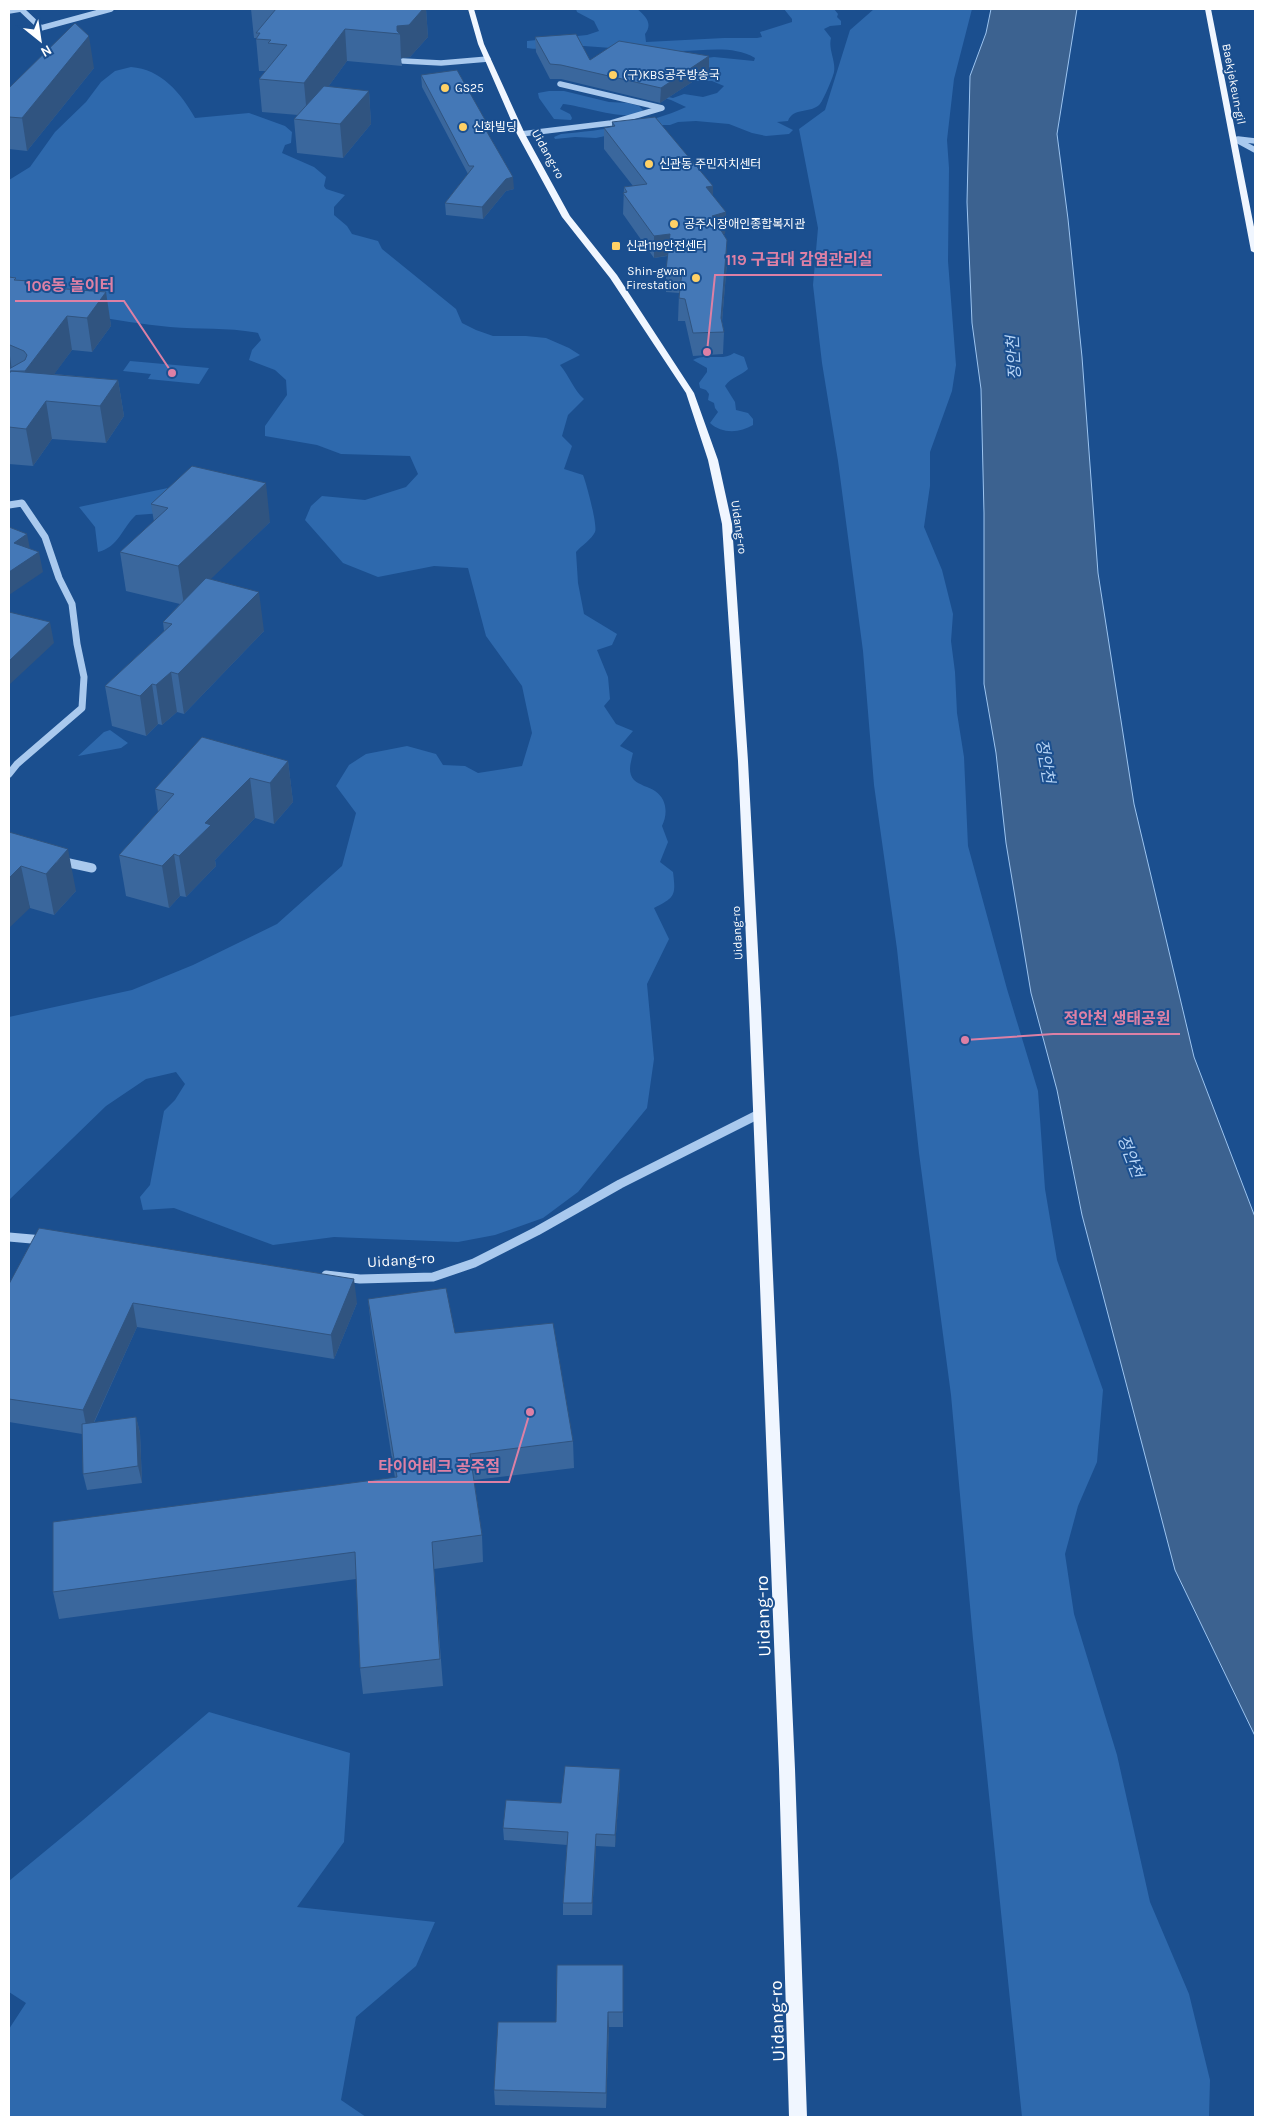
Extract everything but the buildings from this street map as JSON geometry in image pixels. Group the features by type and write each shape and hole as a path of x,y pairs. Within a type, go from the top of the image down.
{"main road":[{"name":"Uidang-ro","path":"471,9 481,44 521,134 566,217 614,277 690,393 713,460 728,524 743,761 788,1769 798,2117"},
{"name":"Baekjekeun-gil","path":"1208,9 1255,251"}],"street":[{"path":"9,11 21,9 41,28 111,9"},
{"path":"402,61 441,63 488,59"},
{"path":"1232,138 1255,140"},
{"path":"1232,138 1255,150"},
{"path":"9,505 22,503 45,537 59,578 72,604 77,644 84,676 82,708 17,764 9,774"},
{"path":"55,860 92,868"},
{"name":"Uidang-ro","path":"312,1274 360,1279 433,1277 474,1263 537,1231 620,1184 759,1114"},
{"path":"9,1237 51,1242"}],"lane":[{"path":"521,134 618,121 644,116 662,108 560,84"}],"shaded area":[{"path":"576,9 637,9 647,20 646,42 757,38 762,37 760,32 792,22 792,19 784,9 834,9 838,14 837,17 841,21 841,25 830,26 824,29 831,38 830,46 834,72 820,104 812,109 794,114 788,121 777,122 793,130 789,134 766,136 729,124 696,121 656,125 596,138 575,137 555,139 554,137 561,134 640,122 686,107 671,100 644,92 673,98 684,94 703,97 717,93 724,86 712,81 688,81 698,59 714,57 754,61 755,58 738,51 728,50 668,51 577,46 541,49 527,48 527,41 587,35 599,31 594,21 577,12"},
{"path":"874,9 972,9 954,79 947,140 949,168 948,261 956,365 952,391 930,452 930,486 924,527 942,570 953,614 951,641 957,713 964,757 968,846 1007,989 1038,1091 1045,1189 1057,1260 1103,1390 1097,1462 1078,1506 1065,1554 1074,1614 1117,1755 1150,1902 1189,1994 1210,2080 1209,2117 1022,2117 973,1639 951,1395 919,1153 897,949 874,785 863,651 838,461 822,363 813,285 818,228 799,129 825,110 850,30"},
{"path":"131,67 152,72 161,77 177,91 195,118 249,113 285,126 292,132 291,143 285,145 282,153 314,167 326,177 324,186 326,189 345,195 334,207 334,215 347,226 352,234 378,241 382,249 456,309 462,323 493,336 546,338 580,355 560,365 584,399 568,415 562,436 572,446 564,469 583,475 595,522 595,532 576,552 578,583 584,614 617,634 612,645 597,650 608,677 610,699 604,706 616,724 633,731 620,746 633,753 630,767 632,777 659,794 664,802 666,812 662,826 668,842 660,862 673,872 674,891 670,898 654,908 669,939 647,984 654,1059 647,1108 578,1192 543,1218 495,1235 458,1242 334,1237 273,1245 174,1208 143,1210 140,1197 150,1185 164,1111 175,1100 185,1084 176,1072 146,1079 106,1106 9,1200 9,1017 132,990 193,965 277,924 342,866 356,813 336,786 349,765 366,754 407,746 436,754 443,765 465,766 478,773 522,766 532,733 522,686 486,636 468,568 434,566 378,577 343,563 305,520 311,506 322,496 365,500 406,487 418,474 410,456 341,454 317,445 265,436 265,426 287,395 286,380 275,370 249,360 252,350 261,340 258,333 170,327 130,322 9,298 9,180 30,167 55,132 86,102 101,82 115,71"},
{"path":"564,91 609,102 628,103 639,106 643,110 637,114 617,115 563,104 560,109 570,114 571,120 554,119 539,98 538,93"},
{"path":"734,353 744,357 748,369 725,386 735,402 736,410 748,413 753,419 753,425 742,430 725,431 710,423 718,412 714,403 708,400 709,394 706,390 700,388 699,383 707,372 707,368 693,360 703,357 724,357"},
{"path":"130,361 209,368 199,384 148,379 151,374 123,371"},
{"path":"177,486 163,513 136,515 116,542 105,550 98,552 95,527 79,507"},
{"path":"110,730 128,743 121,748 78,756 104,732"},
{"path":"209,1712 350,1753 344,1842 297,1907 435,1922 416,1966 356,2017 341,2100 366,2117 9,2117 9,2029 26,2003 9,1992 9,1881"}],"water":[{"name":"정안천","path":"991,9 1077,9 1057,134 1082,357 1098,573 1134,804 1194,1057 1255,1217 1255,1736 1175,1570 1082,1215 1057,1090 1031,993 1006,843 996,753 984,684 984,513 981,389 972,323 967,202 970,76 986,33"}],"place":[{"name":"(구)KBS공주방송국","path":"613,75"},
{"name":"GS25","path":"445,88"},
{"name":"신화빌딩","path":"463,127"},
{"name":"신관동 주민자치센터","path":"649,164"},
{"name":"공주시장애인종합복지관","path":"674,224"},
{"name":"신관119안전센터","path":"616,246"},
{"name":"Shin-gwan Firestation","path":"696,278"},
{"name":"119 구급대 감염관리실","path":"707,352"},
{"name":"106동 놀이터","path":"172,373"},
{"name":"정안천 생태공원","path":"965,1040"},
{"name":"타이어테크 공주점","path":"530,1412"}]}
